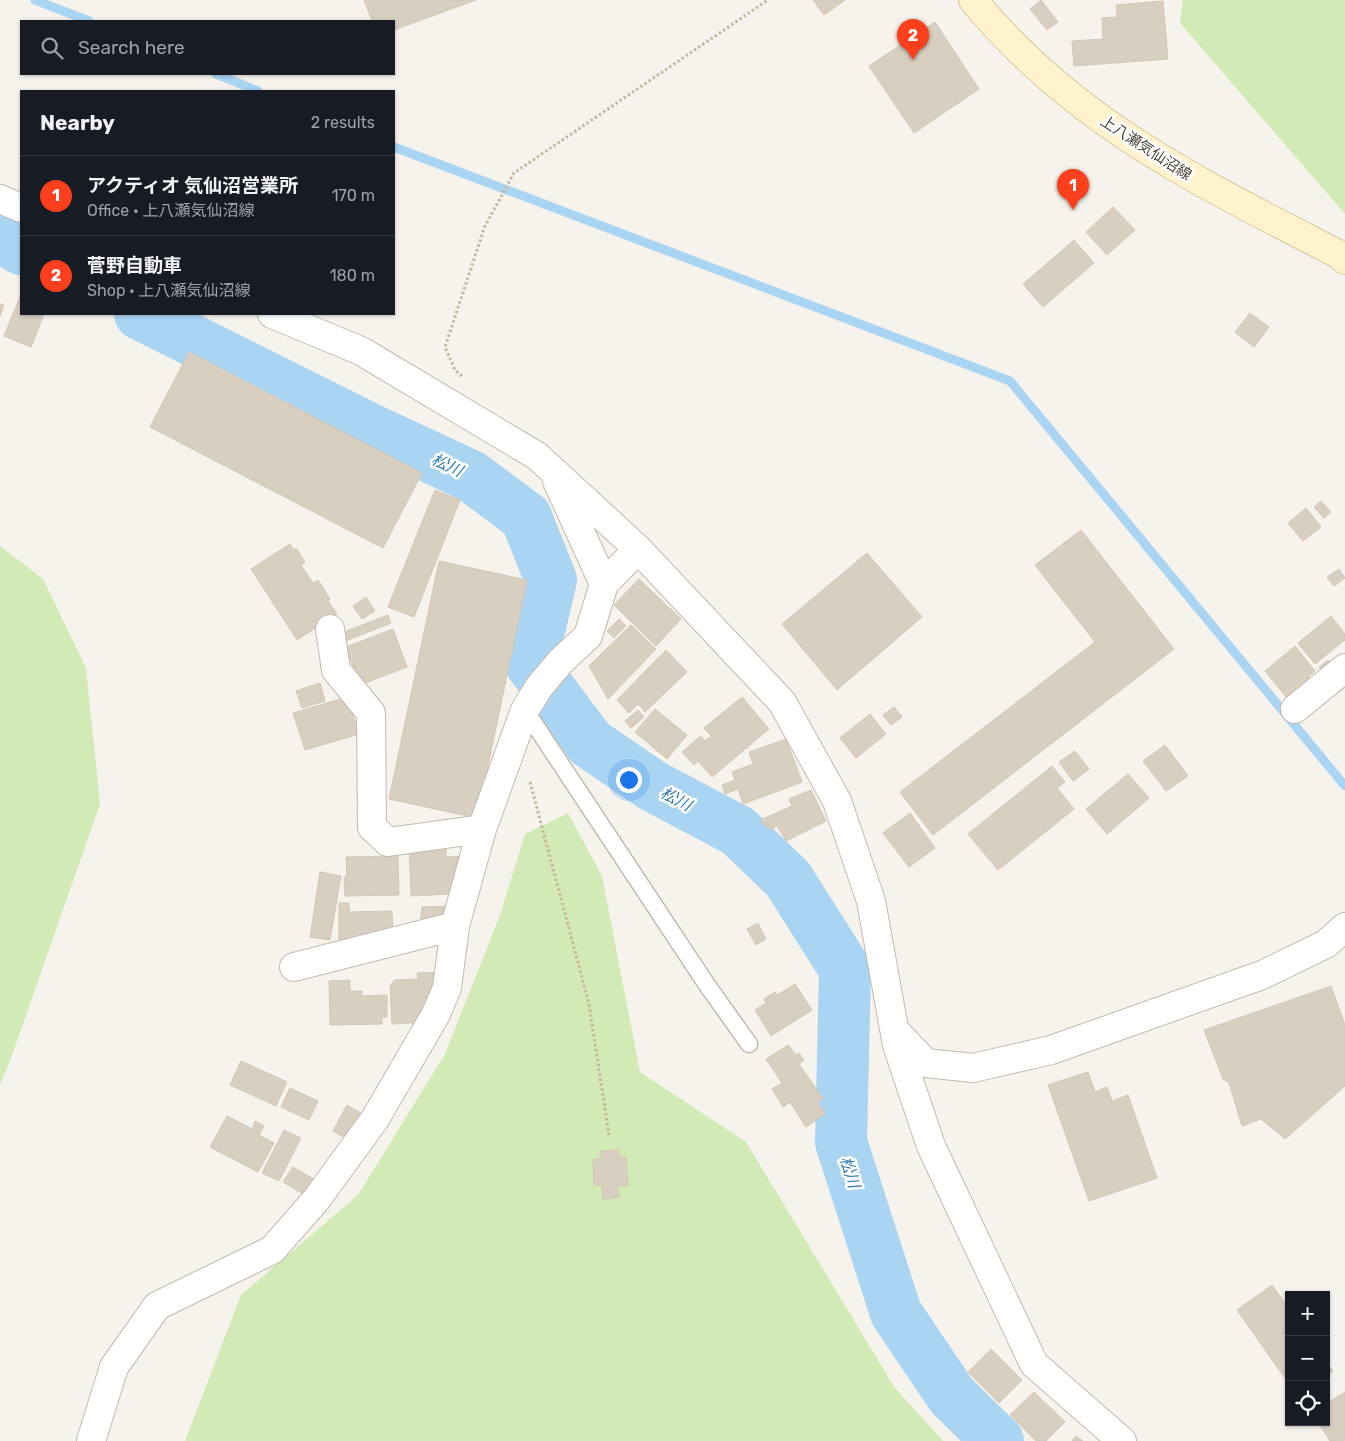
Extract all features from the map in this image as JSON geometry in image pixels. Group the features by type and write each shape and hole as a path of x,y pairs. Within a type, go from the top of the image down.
{"main road":[{"name":"上八瀬気仙沼線","path":"973,0 1003,36 1063,92 1124,137 1184,174 1340,255 1345,260"}],"street":[{"path":"0,199 20,208"},
{"path":"274,315 361,351 537,456 638,549 782,702 837,800 871,900 897,1045 930,1146 1034,1364 1122,1441"},
{"path":"552,470 604,584"},
{"path":"91,1441 114,1367 157,1306 272,1250 316,1200 375,1119 436,1014 446,988 455,926 482,829 524,710 539,687 561,661 588,636 604,584 638,549"},
{"path":"330,629 336,670 371,713 372,827 388,842 482,829"},
{"path":"1295,709 1345,668"},
{"path":"294,967 455,926"},
{"path":"895,1031 926,1063 973,1068 1051,1050 1262,974 1326,944 1345,927"}],"lane":[{"path":"524,710 707,985 749,1044"}],"path":[{"path":"469,381 455,370 445,347 485,226 514,173 768,0"},
{"path":"513,740 525,766 589,1004 609,1135"}],"green space":[{"path":"1183,0 1345,0 1345,214 1180,23"},
{"path":"0,546 43,579 86,668 100,804 10,1061 0,1084"},
{"path":"568,813 602,876 640,1072 746,1142 895,1388 943,1441 185,1441 241,1295 358,1195 445,1054 500,915 525,834"}],"building":[{"path":"364,0 476,0 395,30 395,20 372,20"},
{"path":"813,0 845,0 824,15"},
{"path":"1041,0 1058,22 1047,30 1030,9"},
{"path":"1163,1 1168,59 1074,66 1072,41 1103,39 1102,18 1117,17 1116,5"},
{"path":"935,22 979,89 914,133 869,66"},
{"path":"1113,207 1135,230 1107,255 1086,232"},
{"path":"1074,240 1094,263 1043,307 1023,284"},
{"path":"20,296 20,315 44,315 31,347 4,336"},
{"path":"0,304 4,305 0,316"},
{"path":"1250,313 1269,327 1254,347 1235,332"},
{"path":"189,352 422,473 383,548 150,427"},
{"path":"435,490 460,500 414,617 388,607"},
{"path":"1321,501 1331,512 1324,518 1314,507"},
{"path":"1306,508 1321,527 1303,541 1288,523"},
{"path":"1081,530 1174,649 933,835 900,792 1095,642 1035,565"},
{"path":"290,544 294,550 296,548 305,562 301,565 313,583 318,580 330,599 328,601 337,614 297,640 251,569"},
{"path":"867,553 922,617 837,690 782,624"},
{"path":"439,561 527,580 477,818 389,799"},
{"path":"1339,569 1345,578 1334,586 1327,577"},
{"path":"639,579 681,619 656,646 614,605"},
{"path":"366,597 375,611 362,619 353,606"},
{"path":"388,615 391,623 343,642 339,634"},
{"path":"1331,616 1345,634 1345,640 1315,664 1298,643"},
{"path":"619,619 626,626 614,638 607,631"},
{"path":"631,625 656,649 608,699 589,666"},
{"path":"393,629 407,667 360,685 346,647"},
{"path":"1295,646 1315,671 1308,677 1314,684 1291,703 1265,671"},
{"path":"666,650 687,672 645,712 638,704 629,713 617,700"},
{"path":"1328,660 1334,669 1326,675 1319,667"},
{"path":"320,683 325,701 302,708 296,691"},
{"path":"347,697 359,734 305,750 293,713"},
{"path":"742,697 769,729 712,777 698,761 694,765 682,752 701,736 705,741 711,736 704,728"},
{"path":"894,707 902,717 891,725 883,715"},
{"path":"655,709 687,735 667,759 635,732"},
{"path":"638,710 644,717 631,728 625,721"},
{"path":"870,714 886,734 856,758 840,738"},
{"path":"786,739 802,782 743,804 738,789 725,794 722,785 735,780 732,772 753,764 749,752"},
{"path":"1165,745 1188,776 1166,791 1143,761"},
{"path":"1075,751 1089,769 1073,781 1059,762"},
{"path":"1052,766 1065,782 1057,788 1074,809 998,870 968,834"},
{"path":"1128,774 1149,798 1107,834 1086,809"},
{"path":"811,790 826,821 786,841 777,826 770,830 760,820 792,806 789,799"},
{"path":"910,813 935,848 909,867 883,833"},
{"path":"446,845 446,857 467,856 468,893 411,896 409,846"},
{"path":"398,856 399,895 345,896 344,877 347,877 346,857"},
{"path":"320,872 341,876 330,940 310,937"},
{"path":"339,903 349,903 349,912 392,911 393,935 339,954"},
{"path":"451,906 447,945 424,946 419,934 422,907"},
{"path":"758,923 766,939 756,945 747,929"},
{"path":"442,972 443,992 427,993 428,1022 392,1024 390,986 395,980 418,979 417,973"},
{"path":"350,980 350,991 362,991 362,996 387,995 387,1017 382,1017 382,1024 330,1025 329,981"},
{"path":"795,984 812,1010 771,1036 755,1010 766,1003 764,999 775,992 777,995"},
{"path":"1331,986 1345,1025 1345,1086 1285,1139 1261,1119 1242,1126 1229,1083 1223,1079 1204,1030"},
{"path":"788,1045 796,1055 799,1053 804,1060 799,1064 823,1099 818,1102 825,1114 806,1127 790,1102 783,1107 772,1089 782,1083 766,1059"},
{"path":"241,1061 287,1082 276,1106 230,1085"},
{"path":"1088,1072 1095,1092 1107,1087 1112,1101 1128,1095 1157,1178 1089,1201 1048,1085"},
{"path":"290,1088 318,1101 309,1120 281,1107"},
{"path":"347,1105 364,1115 349,1140 333,1131"},
{"path":"227,1116 252,1129 255,1121 264,1126 259,1135 274,1143 258,1172 210,1147"},
{"path":"284,1130 301,1138 279,1181 262,1173"},
{"path":"619,1150 619,1158 626,1157 628,1186 618,1186 619,1197 603,1199 602,1185 594,1186 593,1159 600,1159 600,1151"},
{"path":"293,1167 317,1181 308,1197 283,1182"},
{"path":"1272,1285 1285,1303 1285,1378 1237,1310"},
{"path":"991,1349 1022,1380 999,1403 968,1372"},
{"path":"1034,1392 1065,1422 1046,1441 1036,1441 1010,1415"},
{"path":"1345,1392 1345,1441 1330,1441 1321,1426 1330,1426 1330,1401"},
{"path":"1076,1436 1083,1441 1072,1441"}],"waterway":[{"path":"35,0 86,20"},
{"path":"218,75 256,90"},
{"path":"395,147 1010,381 1345,786"},
{"name":"松川","path":"0,236 20,248"},
{"name":"松川","path":"142,315 370,429 471,476 526,517 551,580 531,664 590,743 653,786 738,831 788,879 845,969 841,1142 896,1313 952,1396 998,1441"}],"place":[{"name":"菅野自動車","path":"913,60"},
{"name":"アクティオ 気仙沼営業所","path":"1073,210"}]}
